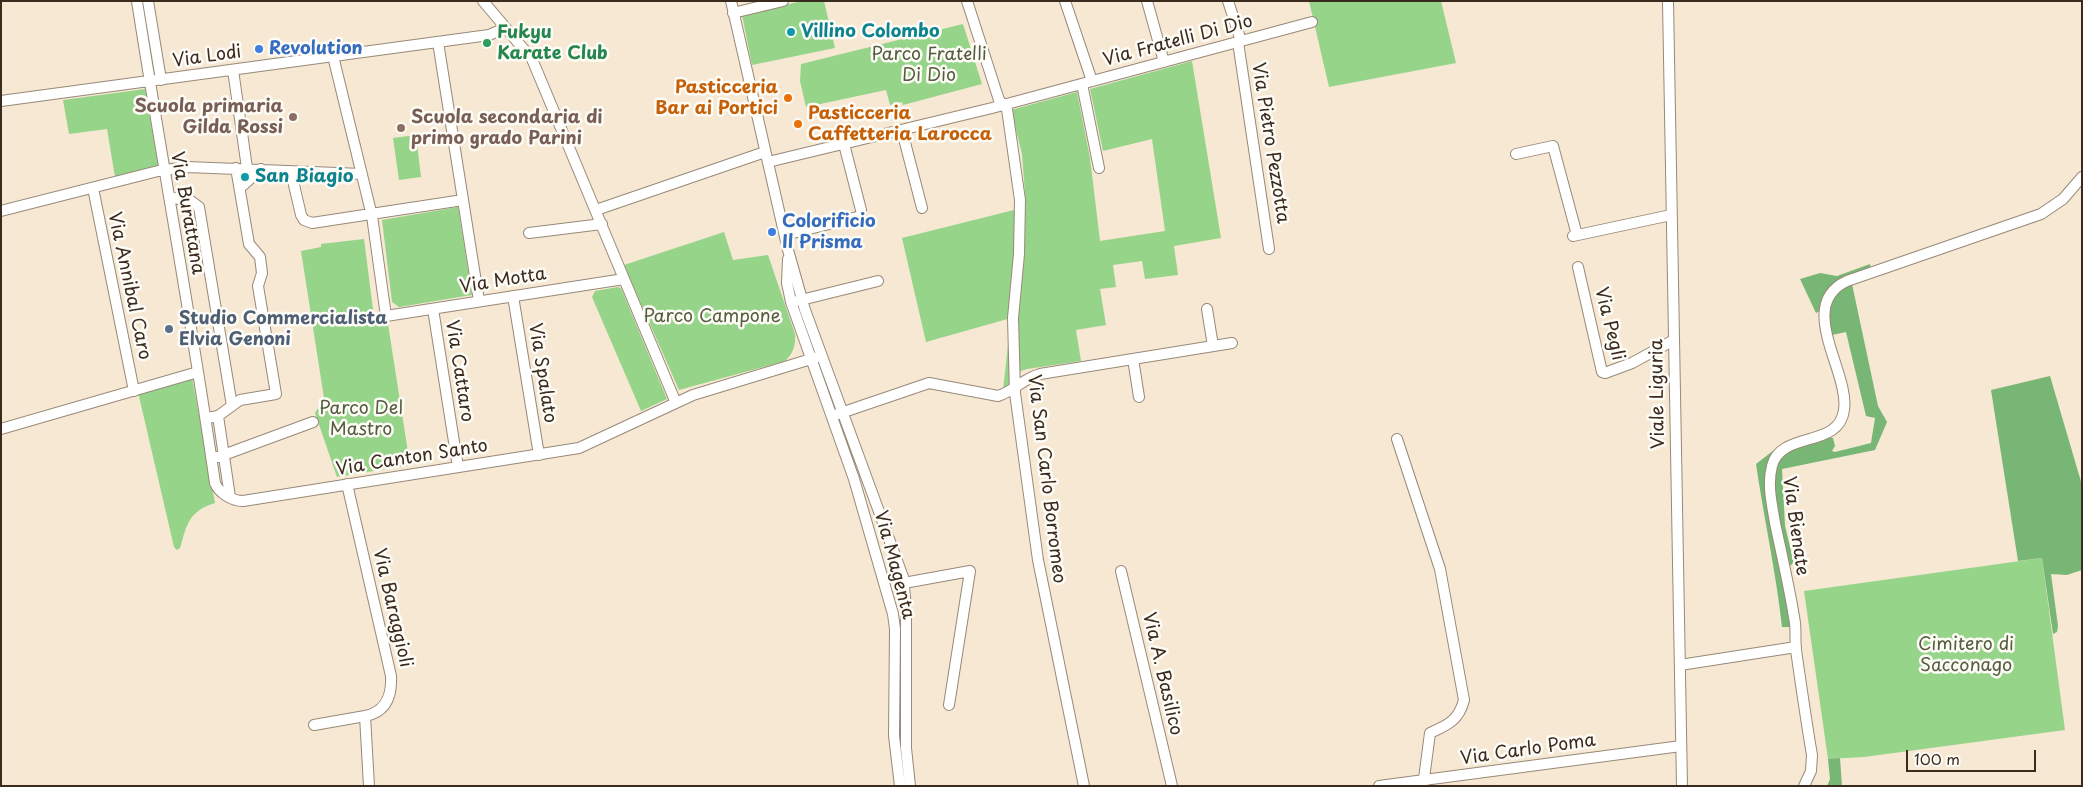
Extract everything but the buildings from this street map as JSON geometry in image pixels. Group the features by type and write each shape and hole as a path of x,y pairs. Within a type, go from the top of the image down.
{"street":[{"name":"Via Burattana","path":"137,1 163,170 207,418"},
{"path":"148,1 161,80"},
{"path":"483,1 532,59 676,403"},
{"name":"Via Magenta","path":"731,1 785,235 796,301 837,414 896,555 904,583 907,629 906,748 910,786"},
{"path":"734,13 783,1"},
{"name":"Via San Carlo Borromeo","path":"967,1 1000,100 1007,108 1020,200 1019,254 1013,318 1015,393 1038,560 1084,786"},
{"path":"1065,1 1087,82 1099,168"},
{"path":"1146,1 1164,62"},
{"name":"Via Pietro Pezzotta","path":"1228,1 1239,42 1270,249"},
{"name":"Viale Liguria","path":"1668,1 1682,786"},
{"name":"Via Fratelli Di Dio","path":"596,210 766,157 844,144 902,131 1312,22"},
{"name":"Via Lodi","path":"1,101 438,42 489,34 505,28"},
{"path":"438,42 479,301"},
{"path":"333,56 372,216"},
{"path":"233,70 247,168"},
{"path":"902,131 922,208"},
{"path":"785,235 861,213 844,144"},
{"path":"1516,154 1550,146 1554,147 1575,236 1671,215"},
{"path":"1,211 163,170 196,166 362,174"},
{"path":"230,497 217,486 207,418 218,416 242,399 276,394 258,286 262,273 260,257 249,244 236,168"},
{"path":"240,188 261,169"},
{"path":"291,172 301,215 306,221 317,223 372,216 463,200"},
{"name":"Via Bienate","path":"1804,786 1811,771 1812,759 1796,647 1795,624 1771,500 1770,477 1773,462 1781,451 1792,444 1831,430 1839,423 1844,413 1845,400 1825,325 1825,311 1829,296 1847,281 2041,214 2063,199 2082,177"},
{"name":"Via Annibal Caro","path":"93,188 134,391"},
{"path":"169,196 192,201 199,207 232,406"},
{"name":"Via Motta","path":"372,216 385,314 388,316 624,279"},
{"path":"529,233 602,224"},
{"name":"Via Pegli","path":"1578,267 1602,372 1605,373 1632,364 1674,340"},
{"path":"796,301 878,281"},
{"name":"Via Spalato","path":"513,296 539,455"},
{"name":"Via Cattaro","path":"433,309 458,467"},
{"path":"1207,309 1213,346"},
{"path":"837,414 931,383 994,395 1004,394 1025,379 1040,374 1232,343"},
{"name":"Via Canton Santo","path":"230,497 243,501 584,447 700,393 816,358"},
{"path":"1133,359 1139,397"},
{"path":"1,429 198,372"},
{"name":"Via Magenta","path":"837,414 885,584 895,630 894,726 900,786"},
{"path":"218,416 230,497"},
{"path":"212,457 217,458 223,454 313,422"},
{"path":"1397,439 1440,569 1464,700 1455,721 1430,733 1423,783"},
{"name":"Via Baraggioli","path":"347,484 391,676 390,692 386,705 376,714 365,716"},
{"name":"Via Magenta","path":"904,583 970,571 949,705"},
{"name":"Via A. Basilico","path":"1121,571 1172,786"},
{"path":"895,630 907,629"},
{"path":"1680,666 1796,647"},
{"path":"314,725 365,716 369,786"},
{"name":"Via Carlo Poma","path":"1379,786 1423,783 1681,746"}],"green space":[{"path":"802,1 824,1 835,48 752,65 742,15"},
{"path":"1309,1 1441,1 1456,63 1329,87"},
{"name":"Parco Fratelli Di Dio","path":"963,24 982,84 903,105 902,102 890,105 886,90 806,107 800,81 801,64"},
{"path":"1192,61 1221,238 1174,246 1178,275 1145,279 1142,261 1113,265 1116,287 1100,289 1106,325 1076,330 1081,361 1021,371 1003,390 1011,318 926,342 902,238 1026,207 1022,154 1011,110 1077,92 1090,158 1100,241 1165,231 1152,139 1103,151 1090,89"},
{"path":"145,89 158,164 156,167 115,177 107,129 69,134 63,100"},
{"path":"416,135 421,177 399,180 393,138"},
{"path":"458,207 472,295 399,307 392,302 382,220"},
{"name":"Parco Campone","path":"724,232 733,260 768,255 795,334 794,346 785,361 679,390 624,265"},
{"name":"Parco Del Mastro","path":"364,239 375,325 388,324 410,465 337,477 315,413 324,398 301,251 321,247 321,244"},
{"path":"1870,264 1871,270 1844,279 1820,311 1816,313 1800,279 1820,273 1837,276"},
{"path":"1852,284 1878,406 1887,422 1875,450 1782,469 1785,526 1794,563 1788,567 1775,495 1775,467 1779,457 1794,448 1828,437 1833,438 1835,446 1832,451 1835,452 1871,443 1875,418 1866,416 1846,332 1832,335 1829,318 1829,311 1834,299"},
{"path":"621,288 667,399 641,411 592,297 595,291"},
{"path":"2050,376 2082,485 2082,570 2067,575 2051,574 2058,626 2057,632 2053,634 2042,558 2018,561 1991,390"},
{"path":"192,377 215,503 206,506 194,514 187,525 180,548 177,550 174,547 138,392"},
{"path":"1783,443 1767,485 1790,627 1782,627 1777,586 1756,464"},
{"name":"Cimitero di Sacconago","path":"2042,558 2065,730 1864,757 1828,759 1804,591"},
{"path":"1840,758 1842,786 1827,786 1830,779 1828,759"}],"place":[{"name":"Villino Colombo","path":"791,32"},
{"name":"Fukyu Karate Club","path":"487,43"},
{"name":"Revolution","path":"259,49"},
{"name":"Pasticceria Bar ai Portici","path":"788,98"},
{"name":"Scuola primaria Gilda Rossi","path":"293,117"},
{"name":"Pasticceria Caffetteria Larocca","path":"798,124"},
{"name":"Scuola secondaria di primo grado Parini","path":"401,128"},
{"name":"San Biagio","path":"245,177"},
{"name":"Colorificio Il Prisma","path":"772,232"},
{"name":"Studio Commercialista Elvia Genoni","path":"169,329"}]}
